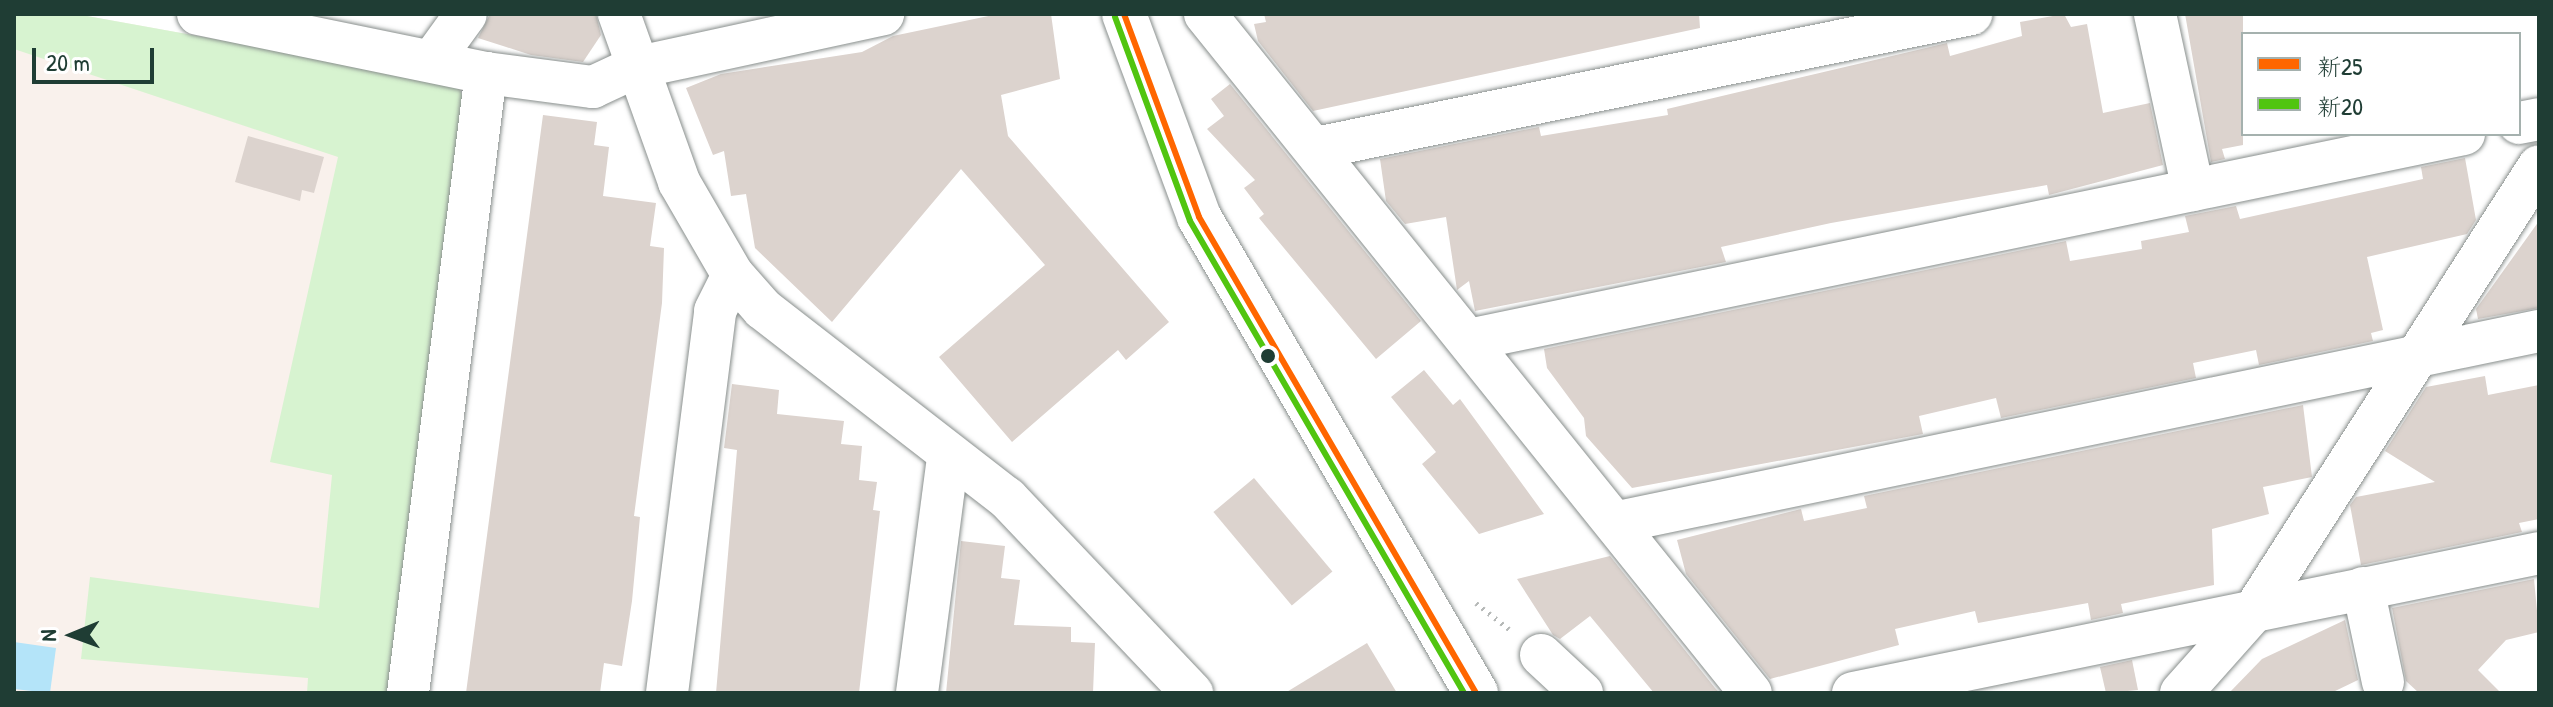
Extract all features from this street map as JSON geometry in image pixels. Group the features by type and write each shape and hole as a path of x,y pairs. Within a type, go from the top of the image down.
{"main road":[{"path":"1124,14 1199,217 1476,693"}],"street":[{"path":"434,58 466,14"},
{"path":"619,14 634,68 679,182 733,275 763,309 864,369 948,456 1007,498 1161,677 1192,693"},
{"path":"214,15 434,58 486,73 593,87 634,68 883,14"},
{"path":"1316,148 1971,14"},
{"path":"2155,14 2193,190"},
{"path":"1212,24 1473,339 1751,693"},
{"path":"408,693 486,73"},
{"path":"1473,339 2454,136"},
{"path":"2181,693 2254,611 2539,166"},
{"path":"667,693 715,311 733,275"},
{"path":"1618,522 2539,331"},
{"path":"917,693 948,456"},
{"path":"1853,693 2539,553"},
{"path":"2363,588 2383,682"},
{"path":"1541,655 1582,693"}],"shaded area":[{"path":"14,14 76,14 457,83 391,693 14,693"}],"green space":[{"path":"14,14 76,14 457,83 467,107 391,693 307,693 308,678 81,659 90,577 319,608 332,475 270,462 338,157 14,49"}],"water":[{"path":"14,642 56,648 50,693 14,689"}],"building":[{"path":"490,14 596,14 601,35 583,62 531,55 478,38"},
{"path":"998,14 1051,14 1060,79 1001,95 1008,136 1169,322 1126,360 1118,350 1012,442 939,357 1045,265 961,169 832,322 755,248 746,194 731,196 724,151 713,155 686,88 721,74 862,52 893,36"},
{"path":"1264,14 1699,14 1700,28 1313,111 1258,41 1254,24 1266,22"},
{"path":"2064,14 2071,27 2087,24 2103,113 2150,103 2163,165 2049,195 2047,185 1831,223 1721,247 1726,262 1475,311 1469,281 1457,290 1446,217 1405,224 1386,201 1380,159 1539,127 1541,136 1668,115 1667,109 1947,43 1950,56 2022,36 2020,22"},
{"path":"2185,14 2243,14 2243,145 2222,149 2225,159 2211,162"},
{"path":"1230,84 1421,321 1376,359 1259,218 1264,214 1244,188 1255,180 1207,129 1224,116 1211,99"},
{"path":"543,115 597,122 594,145 609,147 603,196 656,203 650,246 664,248 662,303 634,516 640,517 632,601 622,666 604,663 600,693 466,693"},
{"path":"248,136 324,157 314,193 302,190 300,201 235,182"},
{"path":"2465,158 2476,220 2467,234 2367,257 2383,330 2371,333 2373,341 2259,365 2256,350 2193,363 2196,378 2001,418 1996,398 1919,416 1923,434 1632,488 1586,436 1584,418 1547,368 1544,349 2066,241 2070,261 2142,249 2141,241 2189,232 2185,216 2236,206 2240,219 2423,179 2421,167"},
{"path":"2539,221 2539,308 2478,319 2476,309"},
{"path":"1424,370 1453,405 1460,399 1544,514 1479,534 1422,464 1436,452 1391,397"},
{"path":"2485,376 2488,395 2539,385 2539,519 2519,523 2522,532 2361,565 2350,505 2356,497 2435,482 2385,451 2426,387"},
{"path":"732,384 779,390 777,414 844,421 841,444 862,446 859,480 877,482 873,510 880,511 859,693 716,693 737,450 724,448"},
{"path":"2303,405 2312,477 2263,487 2269,514 2212,529 2214,585 2121,604 2123,613 2091,620 2088,603 1978,623 1975,611 1895,629 1899,645 1770,679 1686,574 1677,540 1801,509 1804,521 1867,508 1864,496"},
{"path":"1254,478 1332,571 1292,606 1213,512"},
{"path":"961,541 1005,546 1001,578 1020,580 1014,625 1071,627 1071,642 1095,643 1093,693 946,693"},
{"path":"1610,556 1720,693 1654,693 1590,616 1560,639 1553,635 1517,579"},
{"path":"2534,579 2539,632 2506,640 2478,670 2501,693 2419,693 2406,681 2392,608"},
{"path":"2345,620 2358,680 2331,693 2229,693 2262,659"},
{"path":"1367,643 1397,693 1285,693"},
{"path":"2132,660 2138,690 2106,693 2100,667"}],"transit line":[{"name":"新25","path":"1124,14 1199,217 1476,693"},
{"name":"新20","path":"1115,17 1190,221 1464,693"}]}
